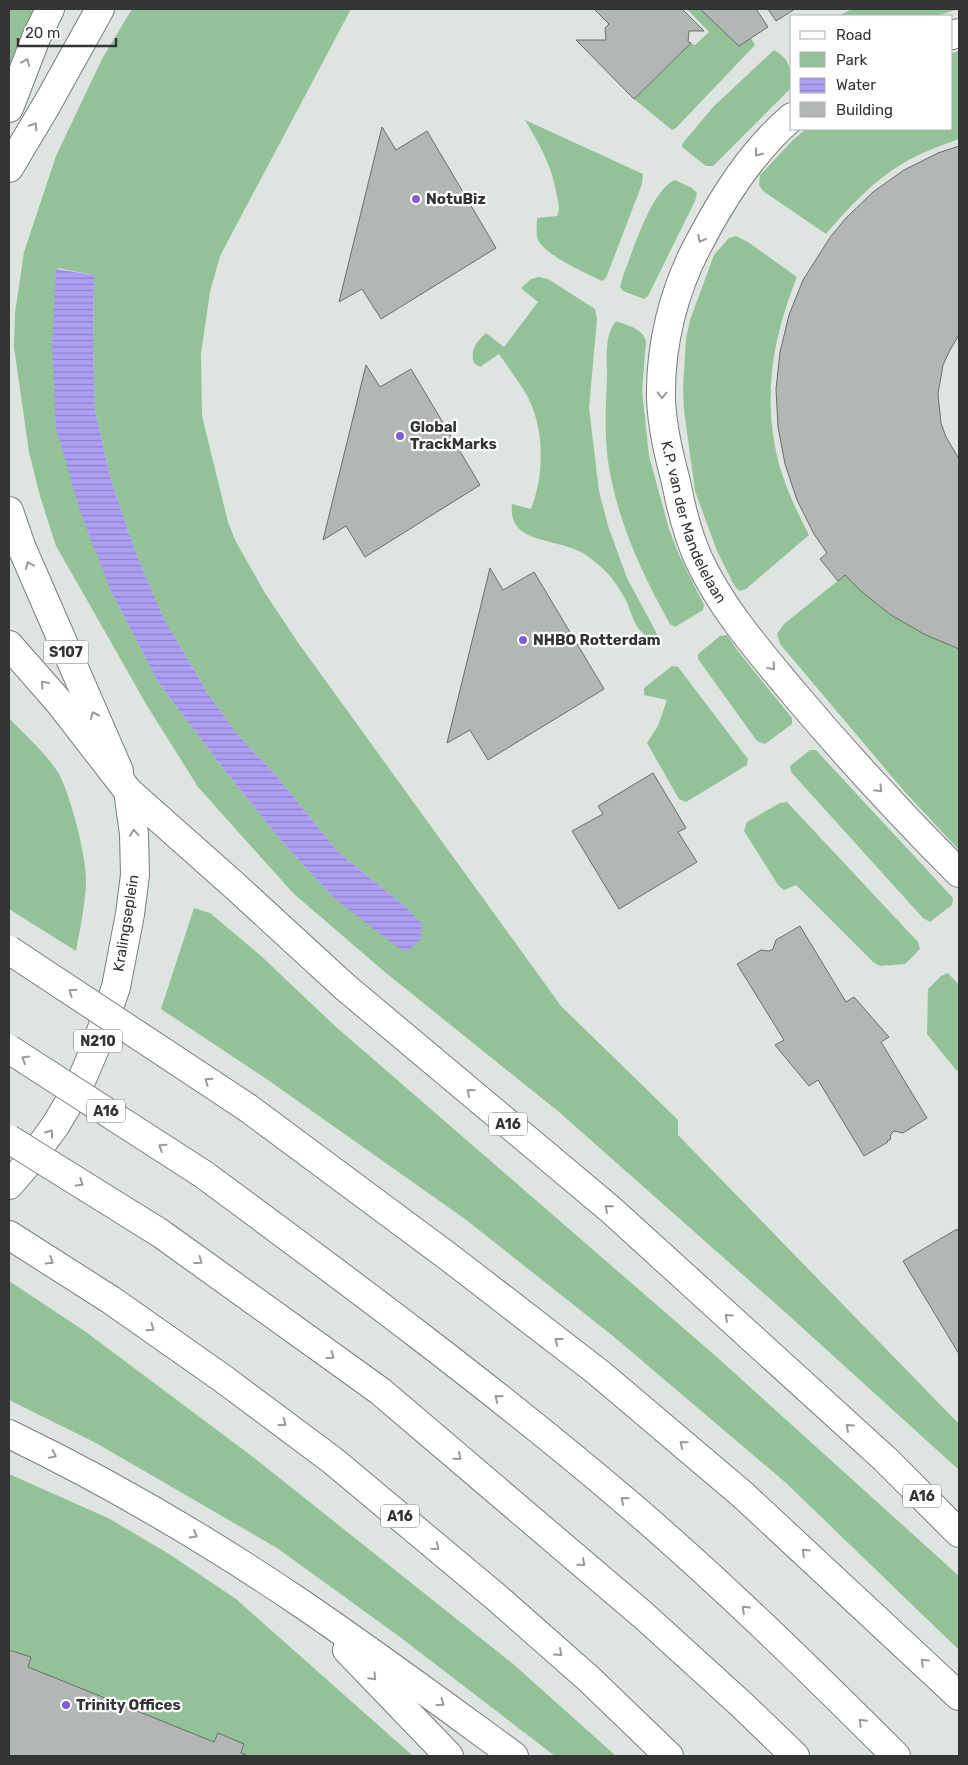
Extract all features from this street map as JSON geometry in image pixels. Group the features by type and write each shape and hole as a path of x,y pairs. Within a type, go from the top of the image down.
{"main road":[{"path":"9,108 28,56 50,9"},
{"path":"9,168 100,9"},
{"name":"K.P. van der Mandelelaan","path":"790,119 763,146 725,196 688,262 673,308 664,354 661,399 667,443 688,531 699,559 723,604 754,645 843,752 959,873"},
{"name":"S107","path":"9,511 32,573 128,791"},
{"name":"Kralingseplein","path":"9,645 59,702 128,791 134,834 135,875 130,914 116,987 96,1046 79,1086 55,1126 9,1185"},
{"name":"A16","path":"128,791 345,987 610,1210 885,1460 959,1533"},
{"path":"9,950 248,1108 450,1258 599,1373 743,1495 959,1696"},
{"name":"A16","path":"9,1049 203,1174 336,1272 458,1367 632,1507 803,1664 896,1756"},
{"path":"9,1139 160,1233 380,1391 643,1615 795,1756"},
{"name":"A16","path":"9,1235 111,1300 222,1378 332,1460 496,1597 589,1679 669,1756"},
{"path":"9,1434 57,1457 146,1506 220,1550 302,1604 514,1756"},
{"path":"302,1604 449,1756"}],"green space":[{"path":"9,9 34,9 9,69"},
{"path":"132,9 351,9 220,256 210,292 201,353 202,416 228,522 236,542 265,593 299,644 561,1006 678,1120 678,1135 959,1424 959,1470 785,1312 559,1112 386,973 294,894 198,787 146,704 56,546 40,496 29,452 14,347 15,313 24,252 56,156 102,59","holes":["57,268 94,275 93,347 95,410 110,477 135,551 163,617 207,692 237,734 275,774 338,852 407,908 333,897 283,843 222,767 158,682 110,589 52,347"]},
{"path":"687,9 729,9 755,45 672,130 634,99 691,43 695,45 709,32"},
{"path":"852,9 959,9 939,15 840,15"},
{"path":"774,50 789,65 790,89 713,166 706,166 682,147 683,143 713,107"},
{"path":"959,51 959,139 916,156 881,178 843,214 826,234 763,191 759,185 760,175 805,130 953,130 953,53"},
{"path":"525,120 643,174 642,184 606,278 602,281 555,256 540,243 537,237 537,218 557,216 559,205 549,166"},
{"path":"675,180 692,188 697,193 695,201 648,296 644,299 623,291 620,287 638,237 651,208 666,186"},
{"path":"736,236 748,242 797,277 781,323 776,346 772,369 771,416 779,464 792,500 809,535 746,589 740,591 735,587 717,551 695,491 684,410 683,388 686,339 690,320 714,255 729,238"},
{"path":"539,277 548,279 595,309 597,319 589,408 599,491 608,526 627,578 657,634 654,639 646,636 641,631 616,584 598,565 575,549 526,534 518,527 513,518 512,504 531,509 536,495 541,465 541,450 536,420 532,405 525,392 499,354 480,367 474,363 473,350 486,333 504,347 538,302 521,288 531,279"},
{"path":"616,321 638,331 646,342 642,390 649,456 669,529 679,555 704,605 703,610 675,627 670,624 640,565 624,525 612,483 606,440 607,355 608,340"},
{"path":"845,575 884,609 912,627 959,649 959,850 904,791 780,644 777,634 784,624"},
{"path":"727,635 792,718 792,724 765,744 757,741 698,659 698,654 720,636"},
{"path":"672,666 678,667 748,759 747,765 686,802 679,799 647,743 658,726 667,700 644,695 644,688"},
{"path":"9,718 56,769 73,813 86,872 83,909 76,951 9,909"},
{"path":"810,750 816,750 953,898 952,905 930,922 923,918 791,772 790,766"},
{"path":"787,802 918,942 920,949 905,964 880,966 873,962 796,885 784,890 778,885 744,831 747,822 780,803"},
{"path":"194,908 210,913 260,955 335,1026 719,1359 959,1576 959,1650 785,1482 613,1336 465,1219 268,1080 161,1009"},
{"path":"948,973 959,985 959,1071 956,1070 927,1034 928,989 941,976"},
{"path":"9,1281 86,1332 253,1457 512,1663 616,1756 555,1756 400,1637 277,1548 96,1443 9,1400"},
{"path":"9,1474 110,1519 169,1554 236,1599 413,1756 9,1756"}],"water":[{"path":"56,269 94,275 93,347 95,410 110,477 135,551 163,617 207,692 237,734 275,774 338,852 407,908 422,924 420,940 407,952 397,947 333,897 283,843 222,767 158,682 110,589 80,511 56,428 52,347"}],"building":[{"path":"594,9 682,9 704,31 689,31 688,42 691,43 634,99 576,40 606,40 605,28 609,24"},
{"path":"700,9 756,9 768,27 739,46"},
{"path":"768,9 795,9 776,21"},
{"name":"NotuBiz","path":"382,127 396,150 427,131 496,248 381,319 362,289 339,302"},
{"path":"959,146 959,335 943,365 938,394 941,423 946,437 959,459 959,649 924,634 891,615 862,592 845,575 838,581 820,559 827,553 814,534 797,500 785,464 778,427 776,389 780,352 789,315 803,280 831,236 846,218 873,192 904,170 938,153"},
{"name":"Global TrackMarks","path":"366,365 380,387 411,369 480,485 365,557 346,526 323,540"},
{"name":"NHBO Rotterdam","path":"490,568 503,590 534,572 604,689 488,760 470,730 447,743"},
{"path":"653,773 686,828 678,832 697,862 619,909 572,831 603,814 598,806"},
{"path":"800,926 846,1002 854,997 889,1037 881,1042 927,1118 903,1133 894,1131 888,1142 864,1156 818,1080 809,1086 775,1045 784,1040 737,964 761,950 769,951 773,949 776,940"},
{"path":"957,1229 959,1233 959,1354 903,1261"},
{"name":"Trinity Offices","path":"9,1650 31,1657 28,1667 214,1742 218,1733 244,1744 241,1753 248,1756 9,1756"}],"place":[{"name":"NotuBiz","path":"416,199"},
{"name":"Global TrackMarks","path":"400,436"},
{"name":"NHBO Rotterdam","path":"523,640"},
{"name":"Trinity Offices","path":"66,1705"}]}
